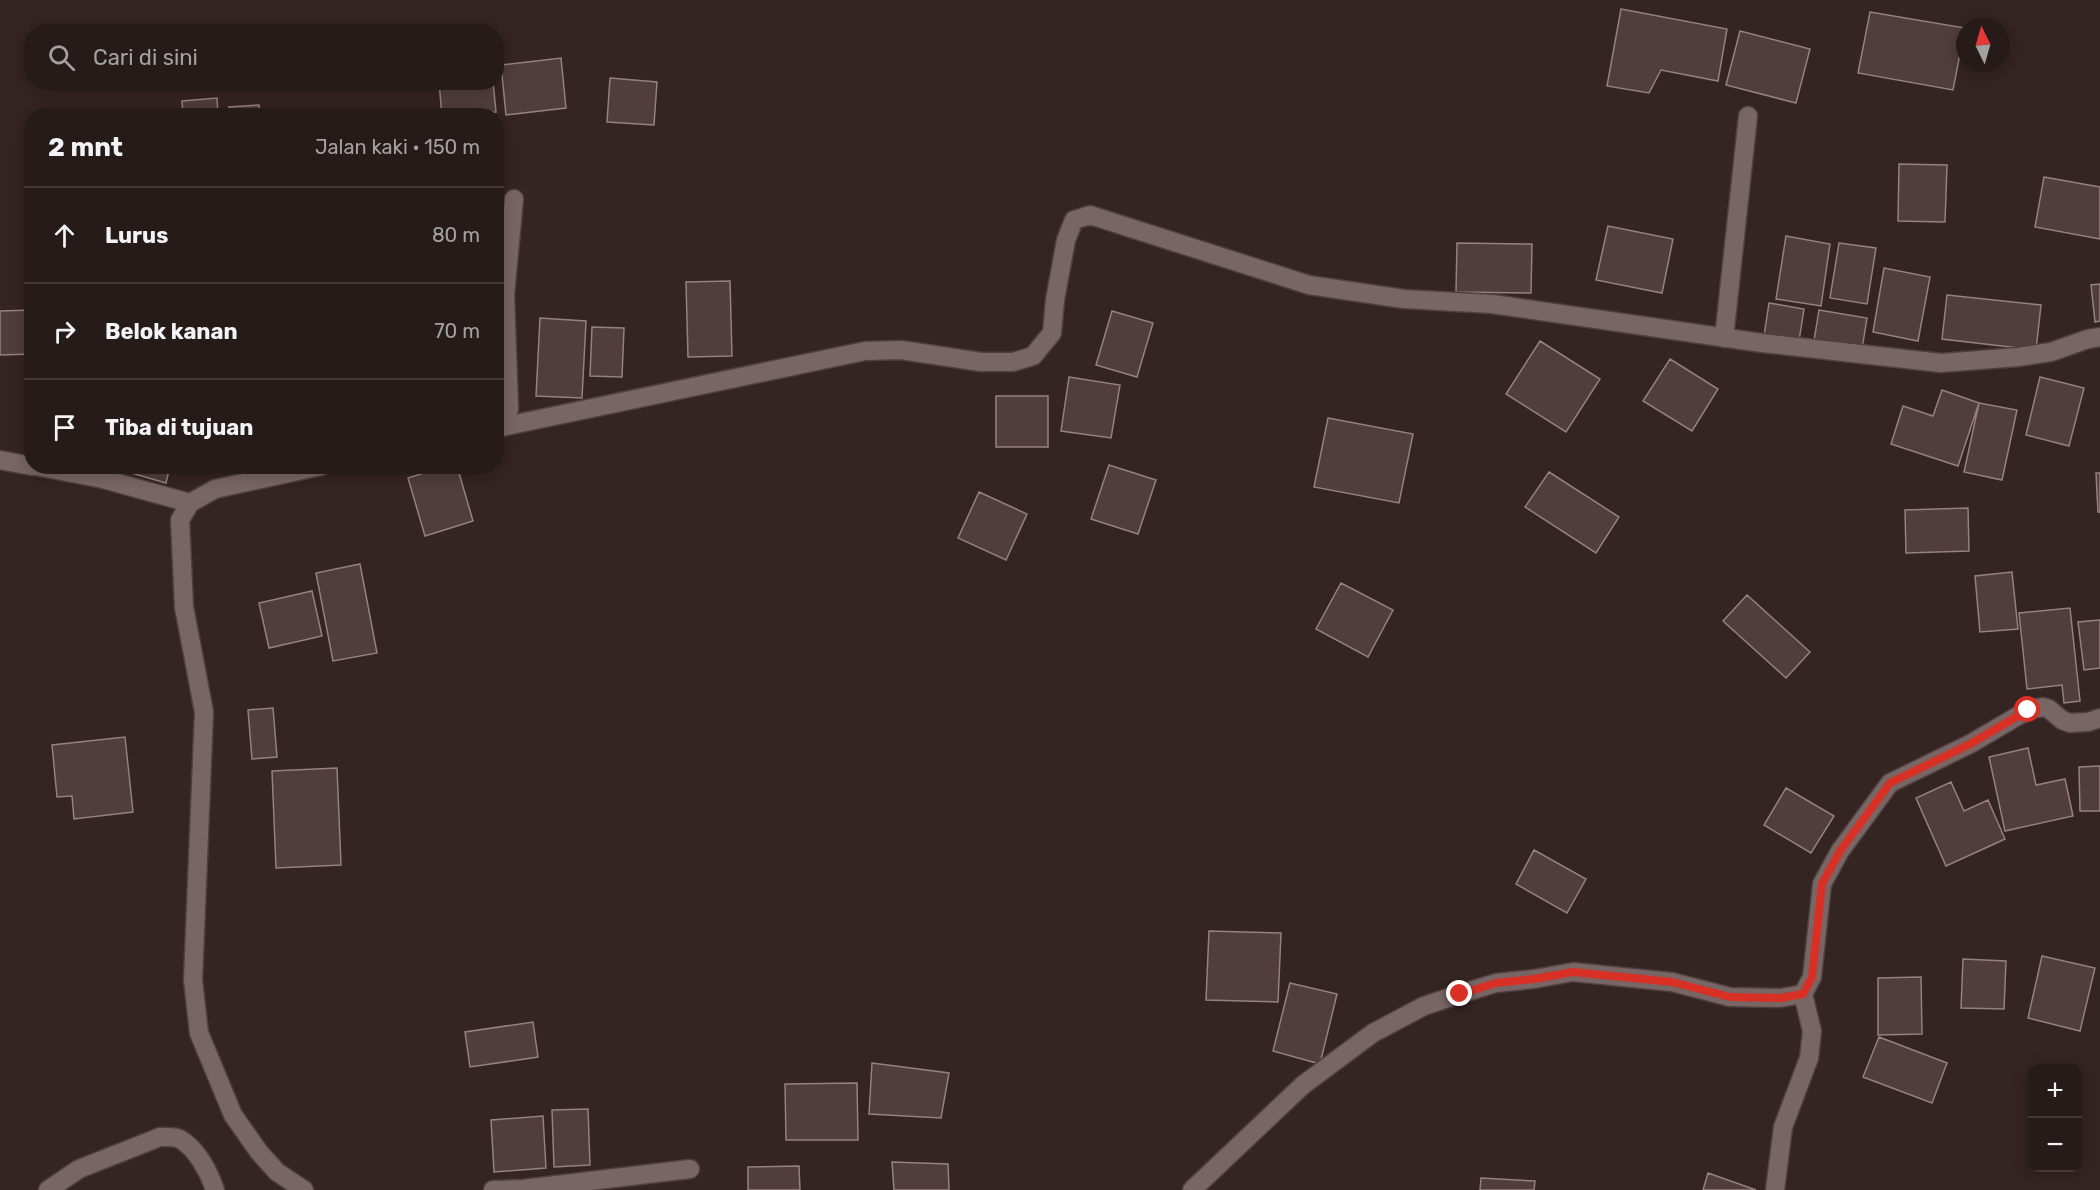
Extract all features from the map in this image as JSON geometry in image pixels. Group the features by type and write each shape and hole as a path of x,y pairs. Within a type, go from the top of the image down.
{"street":[{"path":"1724,338 1748,116"},
{"path":"504,419 510,401 505,295 514,199"},
{"path":"504,427 865,351 901,350 981,362 1023,360 1033,356 1052,333 1055,300 1066,240 1074,220 1090,215 1309,285 1404,299 1492,304 1724,338 1941,363 2051,352 2100,337"},
{"path":"0,460 24,464"},
{"path":"76,474 190,503"},
{"path":"284,474 214,489 190,503 180,520 184,607 204,712 194,980 199,1033 233,1115 259,1152 277,1172 304,1190"},
{"path":"1775,1190 1783,1127 1810,1049 1812,1031 1803,994 1812,977 1822,884 1840,851 1890,783 1970,744 2028,710 2049,708 2062,720 2070,723 2088,722 2100,718"},
{"path":"1192,1190 1303,1085 1373,1034 1424,1006 1460,994 1496,983 1573,972 1672,982 1730,997 1780,998 1803,994"},
{"path":"48,1190 79,1169 160,1137 180,1140 196,1155 206,1168 215,1190"},
{"path":"493,1190 524,1189 690,1170"}],"building":[{"path":"1621,9 1727,29 1718,81 1661,70 1649,93 1607,86"},
{"path":"1870,12 1956,26 1956,72 1953,90 1858,73"},
{"path":"1740,31 1810,49 1796,103 1726,85"},
{"path":"561,58 566,108 506,115 504,65"},
{"path":"610,78 657,82 654,125 607,122"},
{"path":"440,90 494,90 496,108 441,108"},
{"path":"217,98 218,108 182,108 182,101"},
{"path":"259,105 259,108 229,108"},
{"path":"1899,164 1947,165 1945,222 1898,221"},
{"path":"2044,177 2100,187 2100,239 2035,227"},
{"path":"1608,226 1673,239 1662,293 1596,280"},
{"path":"1786,236 1830,244 1821,306 1776,299"},
{"path":"1457,243 1532,244 1531,293 1456,292"},
{"path":"1839,243 1876,248 1867,304 1830,298"},
{"path":"1884,268 1930,277 1918,341 1873,332"},
{"path":"730,281 732,356 688,357 686,282"},
{"path":"2100,284 2100,321 2095,322 2091,285"},
{"path":"1947,295 2041,305 2036,350 1942,339"},
{"path":"1769,303 1804,309 1799,341 1764,336"},
{"path":"24,310 24,354 0,355 0,311"},
{"path":"1819,310 1867,318 1862,349 1814,341"},
{"path":"1112,311 1153,323 1137,377 1096,365"},
{"path":"540,318 586,321 582,398 536,396"},
{"path":"592,327 624,328 622,377 590,376"},
{"path":"1540,341 1600,379 1566,432 1506,394"},
{"path":"1670,359 1718,389 1692,431 1643,401"},
{"path":"1069,377 1120,385 1111,438 1061,431"},
{"path":"2040,377 2084,388 2069,446 2026,435"},
{"path":"1942,390 1979,403 1958,466 1891,444 1903,406 1933,416"},
{"path":"996,396 1048,396 1048,447 996,447"},
{"path":"1979,403 2017,410 2002,480 1964,472"},
{"path":"1328,418 1413,434 1399,503 1314,487"},
{"path":"1109,465 1156,480 1138,534 1091,519"},
{"path":"1549,472 1619,517 1596,553 1525,507"},
{"path":"2096,473 2100,473 2100,512 2098,512"},
{"path":"135,474 168,474 166,483"},
{"path":"421,474 459,474 473,521 425,536 408,478"},
{"path":"979,492 1027,514 1006,560 958,538"},
{"path":"1968,508 1969,551 1906,553 1905,510"},
{"path":"360,564 377,653 333,661 316,573"},
{"path":"2012,572 2018,629 1980,632 1975,576"},
{"path":"1341,583 1393,610 1368,657 1316,629"},
{"path":"312,591 322,636 269,648 259,603"},
{"path":"1747,595 1810,652 1786,678 1723,621"},
{"path":"2070,608 2080,701 2064,703 2062,685 2027,689 2019,613"},
{"path":"2100,620 2100,668 2084,670 2078,622"},
{"path":"273,708 277,757 252,759 248,710"},
{"path":"125,737 133,812 74,819 72,796 57,797 52,745"},
{"path":"2028,748 2036,785 2065,779 2073,816 2005,831 1989,757"},
{"path":"2100,766 2100,811 2080,811 2079,767"},
{"path":"337,768 341,865 276,868 272,771"},
{"path":"1951,782 1964,811 1988,800 2005,839 1946,866 1916,798"},
{"path":"1786,788 1834,816 1811,853 1764,825"},
{"path":"1534,850 1586,879 1567,913 1516,884"},
{"path":"1209,931 1281,933 1278,1002 1206,1000"},
{"path":"2042,956 2095,968 2080,1031 2028,1018"},
{"path":"1963,959 2006,961 2004,1009 1961,1008"},
{"path":"1921,977 1922,1034 1878,1035 1878,978"},
{"path":"1290,983 1337,994 1320,1064 1273,1051"},
{"path":"533,1022 538,1057 470,1067 465,1032"},
{"path":"1879,1037 1947,1063 1932,1103 1863,1077"},
{"path":"872,1063 949,1073 941,1118 869,1114"},
{"path":"857,1083 858,1140 786,1140 785,1084"},
{"path":"588,1109 590,1165 554,1167 552,1110"},
{"path":"543,1116 546,1168 494,1172 491,1120"},
{"path":"892,1162 948,1164 949,1190 894,1190"},
{"path":"799,1166 800,1190 748,1190 748,1167"},
{"path":"1708,1173 1756,1190 1703,1190"},
{"path":"1481,1178 1535,1181 1534,1190 1480,1190"}],"route":[{"path":"1460,994 1496,983 1573,972 1672,982 1730,997 1760,999 1803,994 1812,977 1822,884 1840,851 1890,783 1970,744 2028,710"}]}
